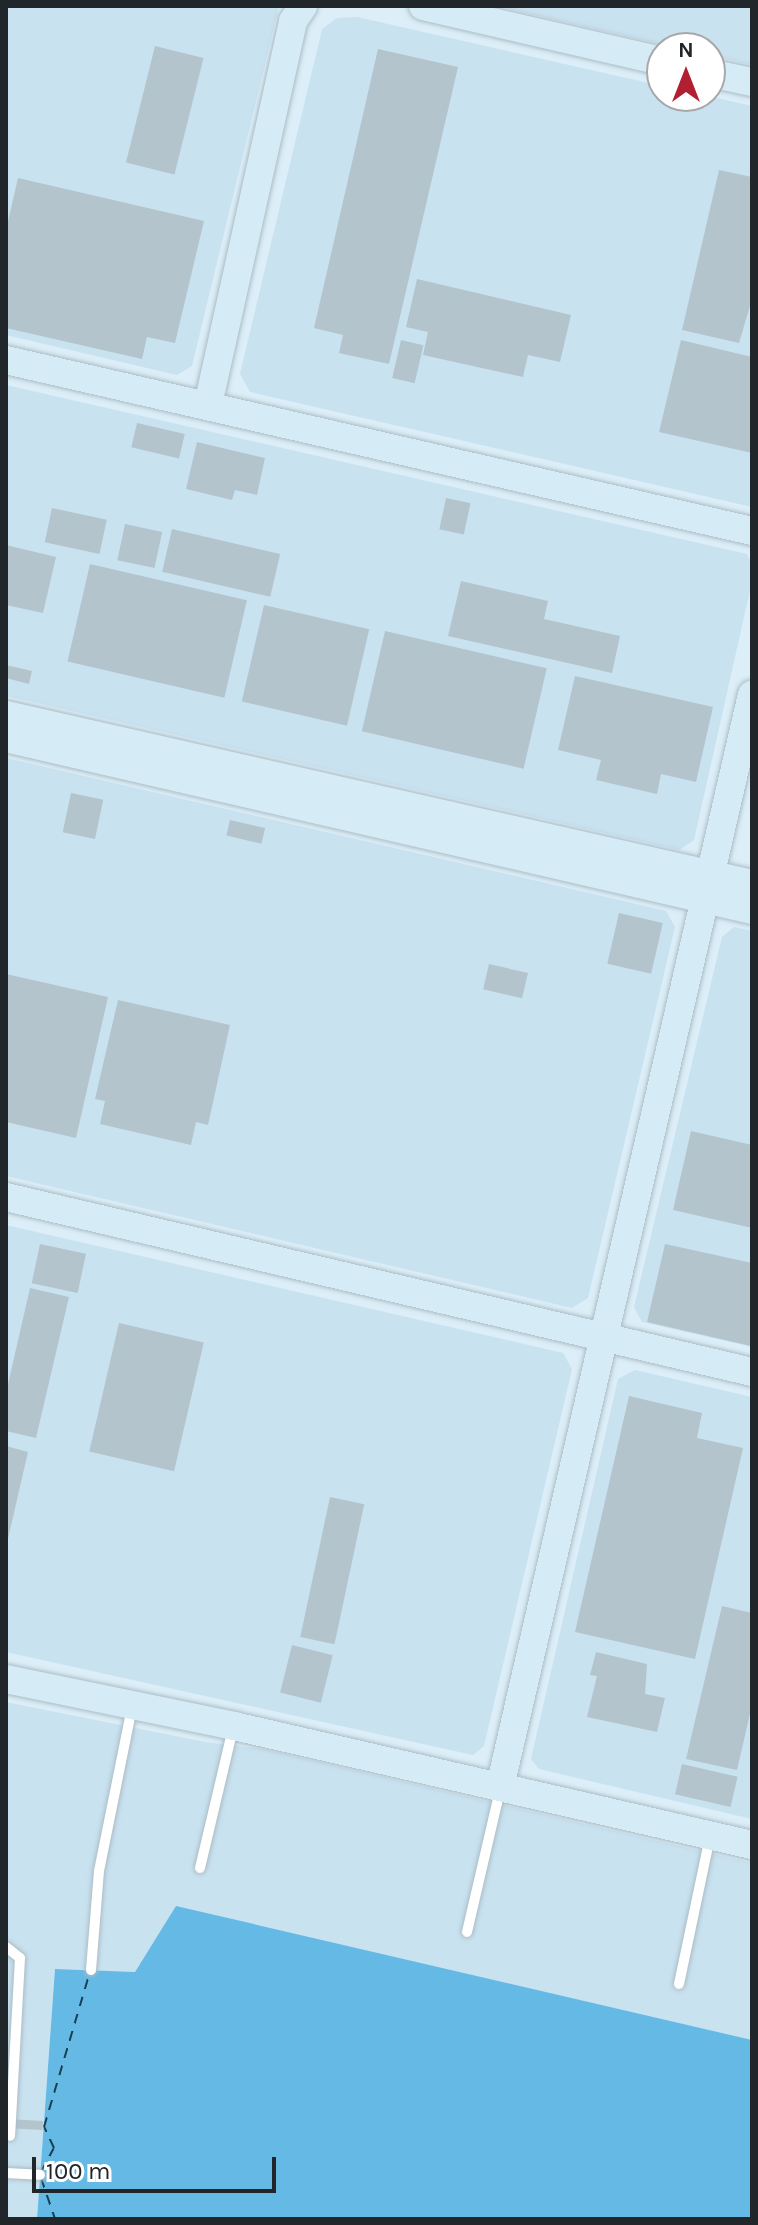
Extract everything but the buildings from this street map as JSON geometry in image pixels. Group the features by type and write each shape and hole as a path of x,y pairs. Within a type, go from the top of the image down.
{"street":[{"path":"208,405 293,21 303,6"},
{"path":"423,6 646,57"},
{"path":"726,76 752,82"},
{"path":"6,360 752,531"},
{"path":"500,1787 752,695"},
{"path":"6,715 709,887 752,910"},
{"path":"6,738 709,887 752,884"},
{"path":"6,1197 752,1372"},
{"path":"6,1679 234,1726 752,1845"}],"lane":[{"path":"91,1970 95,1895 132,1705"},
{"path":"200,1868 234,1726"},
{"path":"467,1932 500,1787"},
{"path":"679,1984 710,1835"},
{"path":"6,1947 20,1958 10,2136"},
{"path":"6,2173 40,2175"}],"shaded area":[{"path":"6,6 279,6 192,366 177,375 6,335"},
{"path":"496,6 752,6 752,65 726,59 726,32 646,32 646,40"},
{"path":"357,17 646,82 646,112 726,112 726,100 752,106 752,507 250,392 240,374 322,29 337,18"},
{"path":"6,385 747,554 752,565 752,581 694,840 679,850 6,696"},
{"path":"6,758 666,911 675,927 588,1298 572,1308 6,1176"},
{"path":"734,927 752,931 752,1347 642,1322 634,1307 722,937"},
{"path":"6,1225 563,1353 572,1369 484,1746 473,1755 6,1652"},
{"path":"635,1370 752,1397 752,1819 539,1769 531,1759 618,1379"},
{"path":"6,1702 205,1742 262,1749 752,1863 752,2040 176,1907 135,1972 55,1969 37,2219 6,2219"}],"water":[{"path":"176,1906 752,2040 752,2219 37,2219 55,1969 135,1972"}],"ferry route":[{"path":"41,2172 54,2148 44,2127 89,1975"},
{"path":"41,2178 55,2219"}]}
